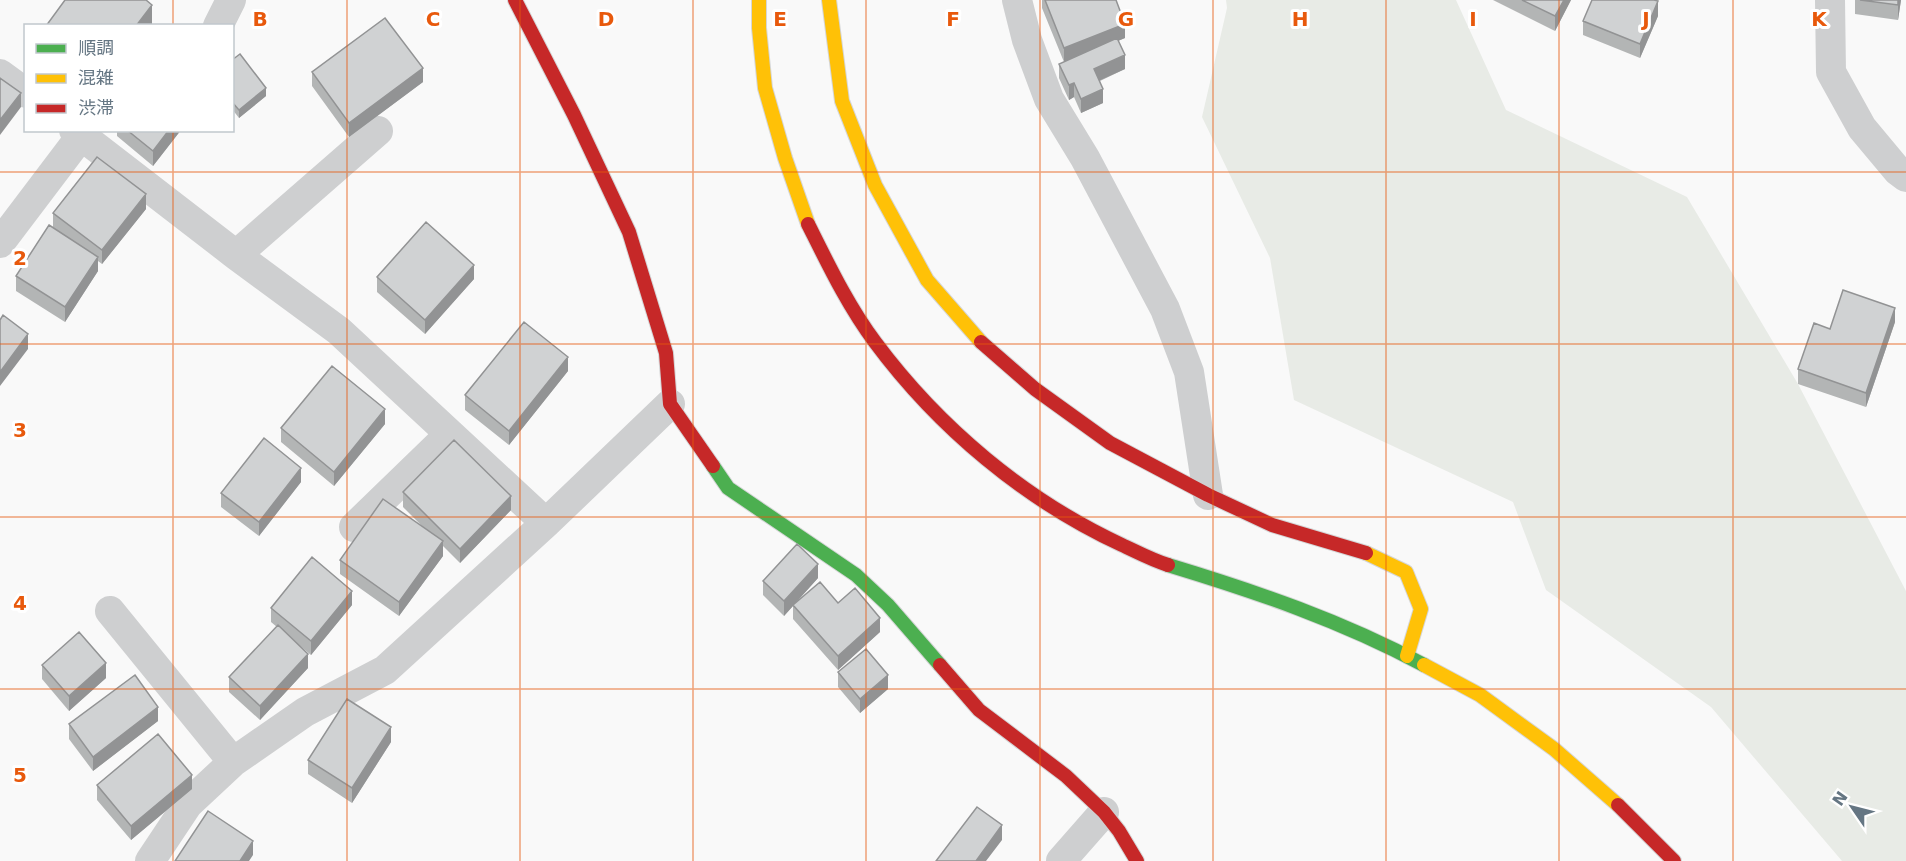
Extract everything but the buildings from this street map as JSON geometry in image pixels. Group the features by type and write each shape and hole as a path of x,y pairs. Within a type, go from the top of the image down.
{"street":[{"path":"219,24 231,0"},
{"path":"515,0 574,115 629,232 666,353 670,404 728,488 856,575 888,606 979,710 1066,776 1104,812 1119,831 1137,861"},
{"path":"759,0 759,28 765,88 808,224 838,282 874,340 915,392 953,431 1003,472 1063,515 1101,535 1162,563 1236,586 1336,622 1480,695 1554,748 1629,815 1674,861"},
{"path":"829,0 842,101 875,185 927,280 980,341 1035,389 1110,442 1208,495 1272,525 1361,550 1407,572 1420,609 1407,656"},
{"path":"1017,0 1028,40 1049,99 1085,158 1165,309 1189,372 1208,495"},
{"path":"1830,0 1832,72 1862,128 1898,171 1906,177"},
{"path":"0,74 24,92"},
{"path":"236,255 378,131"},
{"path":"0,243 78,133 339,331 546,523"},
{"path":"150,861 188,804 233,762 305,712 385,670 546,523 670,404"},
{"path":"354,528 450,434"},
{"path":"110,611 233,762"},
{"path":"1061,861 1104,812"}],"shaded area":[{"path":"1226,0 1456,0 1506,110 1687,197 1798,384 1906,591 1906,861 1842,861 1711,707 1546,590 1513,502 1294,400 1270,258 1202,117 1227,8"}],"traffic: fast":[{"path":"713,466 728,488 856,575 888,605 940,665"},
{"path":"1168,565 1330,621 1424,665"}],"traffic: slow":[{"path":"759,0 759,28 765,88 785,158 808,224"},
{"path":"829,0 842,101 875,185 927,280 981,342"},
{"path":"1366,553 1406,572 1421,609 1407,656"},
{"path":"1424,665 1480,695 1554,749 1618,805"}],"traffic: jam":[{"path":"515,0 574,115 629,232 666,353 670,404 713,466"},
{"path":"808,224 865,328 900,374 956,432 1018,484 1051,506 1086,527 1168,565"},
{"path":"981,342 1035,389 1110,443 1208,495 1272,525 1366,553"},
{"path":"940,665 979,710 1066,776 1104,812 1119,831 1137,861"},
{"path":"1618,805 1674,861"}]}
